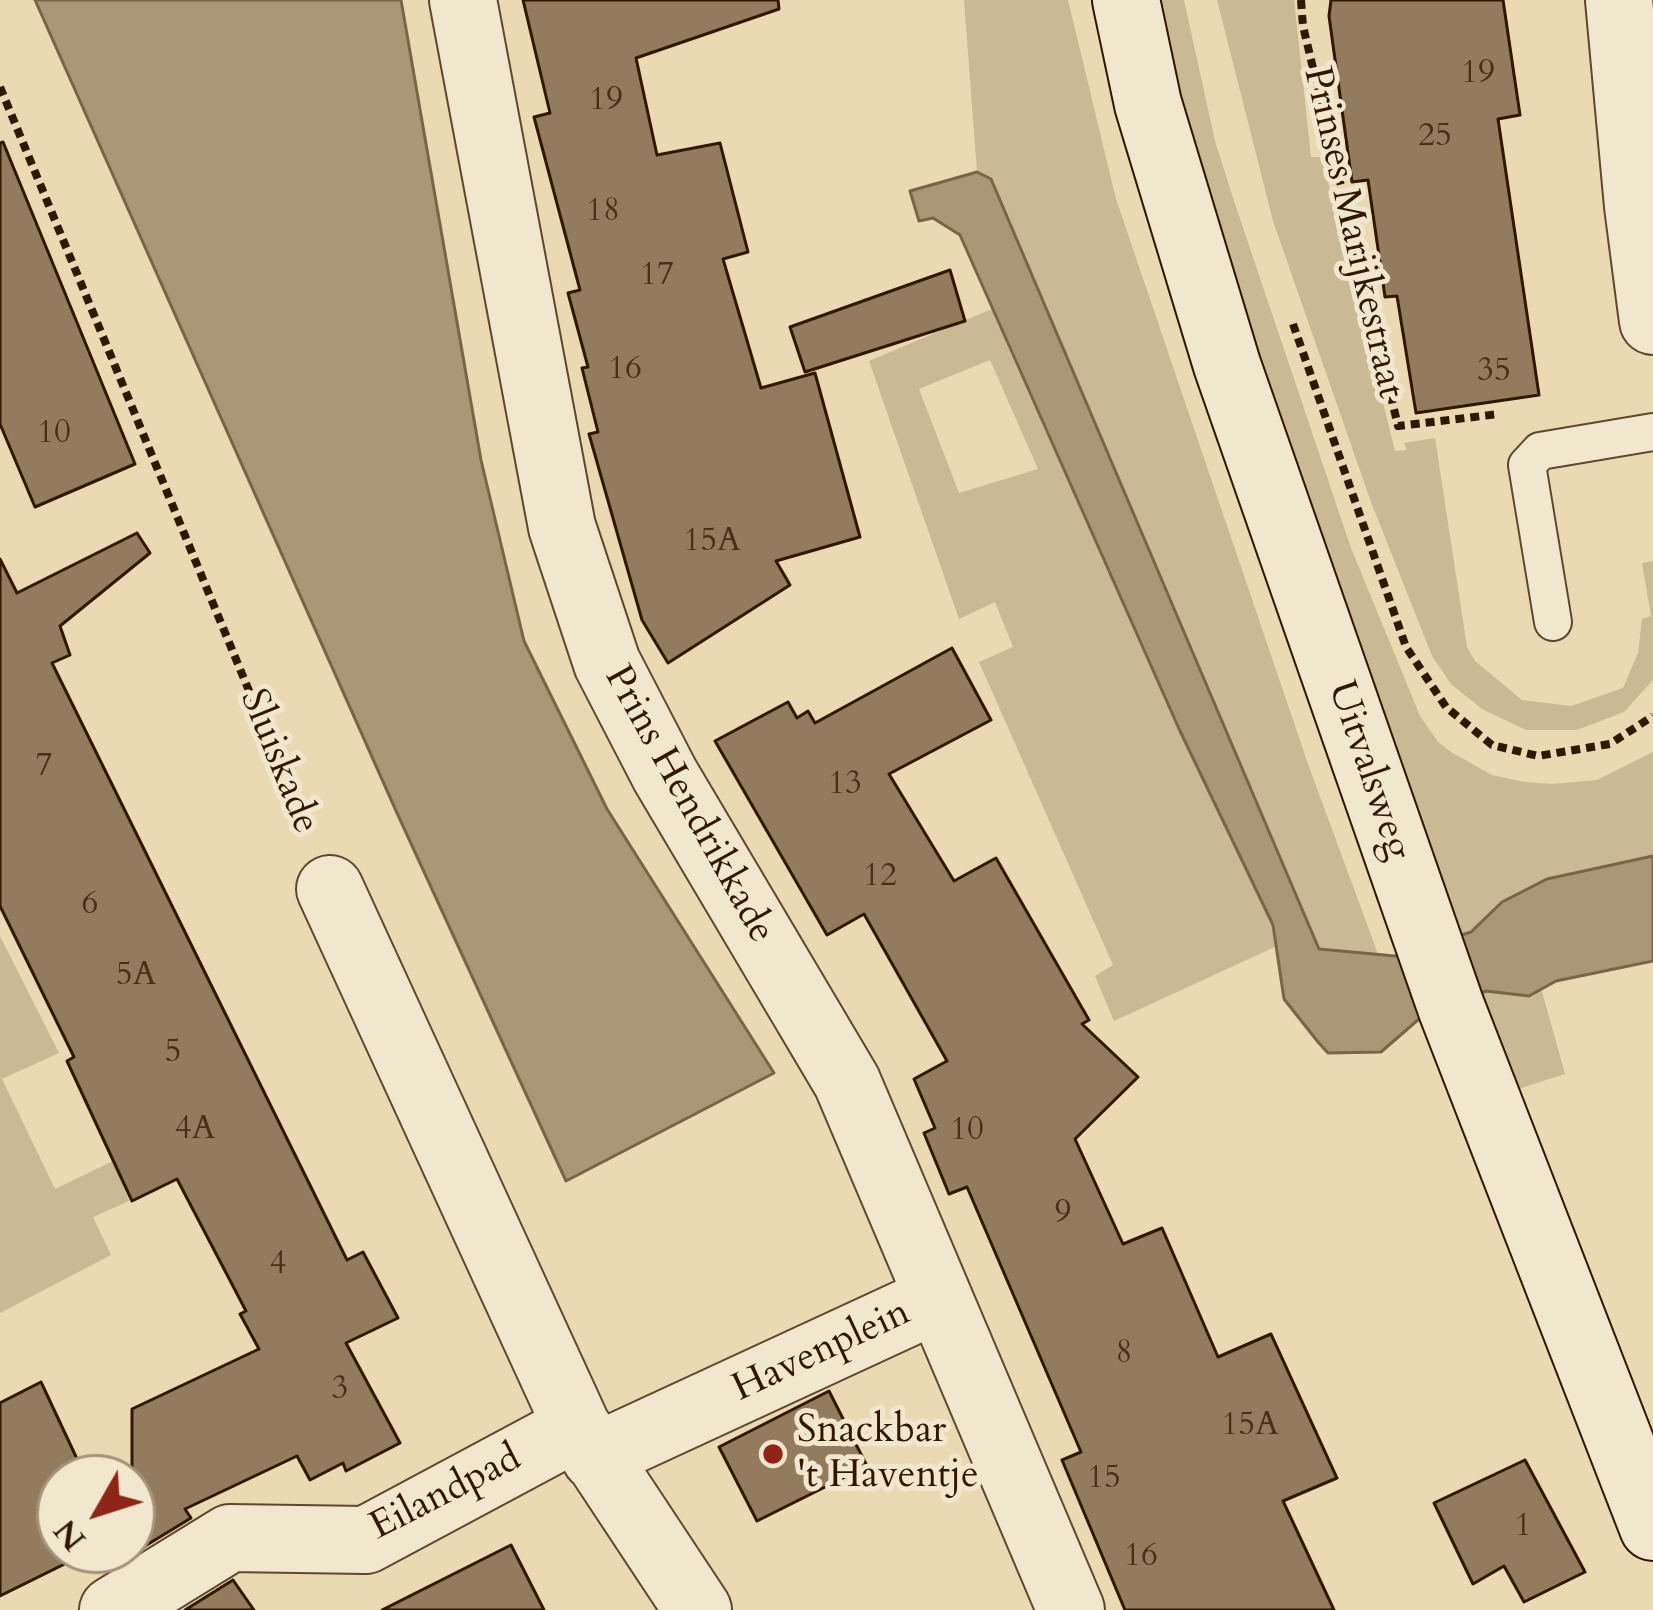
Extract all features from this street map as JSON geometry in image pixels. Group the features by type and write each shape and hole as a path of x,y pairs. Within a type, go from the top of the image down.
{"street":[{"name":"Prins Hendrikkade","path":"463,0 562,527 588,612 638,727 847,1082 937,1299"},
{"name":"Uitvalsweg","path":"1126,0 1148,104 1185,236 1419,917 1653,1527"},
{"path":"1619,0 1653,321"},
{"path":"330,890 586,1442 698,1610"},
{"name":"Havenplein","path":"586,1442 937,1299 1071,1610"},
{"name":"Eilandpad","path":"113,1610 230,1538 366,1540 586,1442"}],"lane":[{"path":"1552,622 1527,465 1540,452 1653,432"}],"path":[{"name":"Prinses Marijkestraat","path":"1301,0 1303,26 1398,426 1514,412"},
{"name":"Sluiskade","path":"0,87 330,890"},
{"path":"1292,323 1406,647 1446,707 1492,745 1538,757 1610,744 1653,716"}],"shaded area":[{"path":"35,0 401,0 481,460 524,641 607,809 774,1073 566,1181"},
{"path":"964,0 1068,0 1116,199 1308,764 1378,954 1319,950 991,179 977,172"},
{"path":"1154,0 1184,0 1215,141 1234,201 1351,548 1420,716 1451,752 1492,775 1525,782 1597,780 1653,752 1653,856 1547,879 1502,902 1471,932 1458,936 1216,240"},
{"path":"1217,0 1294,0 1311,157 1322,157 1395,451 1407,450 1404,443 1435,438 1467,647 1475,661 1522,700 1571,706 1623,688 1638,653 1642,619 1651,616 1642,563 1653,561 1653,680 1624,712 1577,730 1526,730 1482,709 1451,684 1432,656 1371,502 1273,221"},
{"path":"977,172 991,179 1319,949 1395,956 1471,932 1502,902 1547,879 1653,856 1653,961 1556,981 1529,996 1486,991 1419,1019 1381,1052 1328,1053 1318,1042 1284,999 1273,925 1180,731 960,235 933,218 919,221 910,191"},
{"path":"994,308 1180,731 1273,925 1277,946 1114,1021 1095,976 1113,965 979,662 1013,647 995,602 959,619 869,361","holes":["990,360 1038,469 959,493 919,389"]},
{"path":"0,936 59,1053 2,1079 55,1189 113,1161 129,1201 93,1217 111,1255 0,1313"},
{"path":"1541,988 1565,1074 1515,1090 1479,994 1528,996"}],"building":[{"path":"523,0 778,0 779,9 636,58 657,155 720,143 748,252 723,259 761,388 815,373 860,537 776,561 790,585 668,663 642,620 589,434 598,432 582,368 588,367 568,293 580,290 534,117 550,113"},
{"path":"1331,0 1503,0 1520,115 1498,119 1539,395 1416,413 1397,296 1385,297 1368,180 1352,182 1329,16"},
{"path":"3,142 135,464 35,507 0,424"},
{"path":"950,270 965,321 805,372 790,327"},
{"path":"137,533 150,553 60,626 70,655 52,663 347,1260 363,1252 398,1318 346,1343 400,1443 346,1471 343,1463 310,1480 297,1456 185,1509 191,1518 156,1539 156,1454 132,1454 132,1409 259,1349 240,1314 246,1311 177,1179 132,1201 67,1061 74,1057 0,906 0,559 17,593"},
{"path":"952,648 991,720 889,774 954,881 996,858 1089,1020 1082,1024 1138,1077 1075,1139 1123,1244 1162,1228 1218,1357 1271,1334 1337,1478 1283,1501 1334,1610 1125,1610 1062,1460 1081,1452 967,1187 949,1194 924,1133 935,1128 914,1079 947,1061 864,914 827,935 715,741 788,702 797,718 808,711 815,723"},
{"path":"41,1382 75,1454 36,1454 36,1574 44,1574 0,1596 0,1403"},
{"path":"829,1391 867,1466 757,1521 719,1447"},
{"path":"1525,1460 1585,1572 1524,1602 1504,1566 1473,1584 1434,1503"},
{"path":"511,1545 544,1610 382,1610"},
{"path":"233,1580 254,1610 185,1610"}],"place":[{"name":"Snackbar 't Haventje","path":"773,1454"}]}
